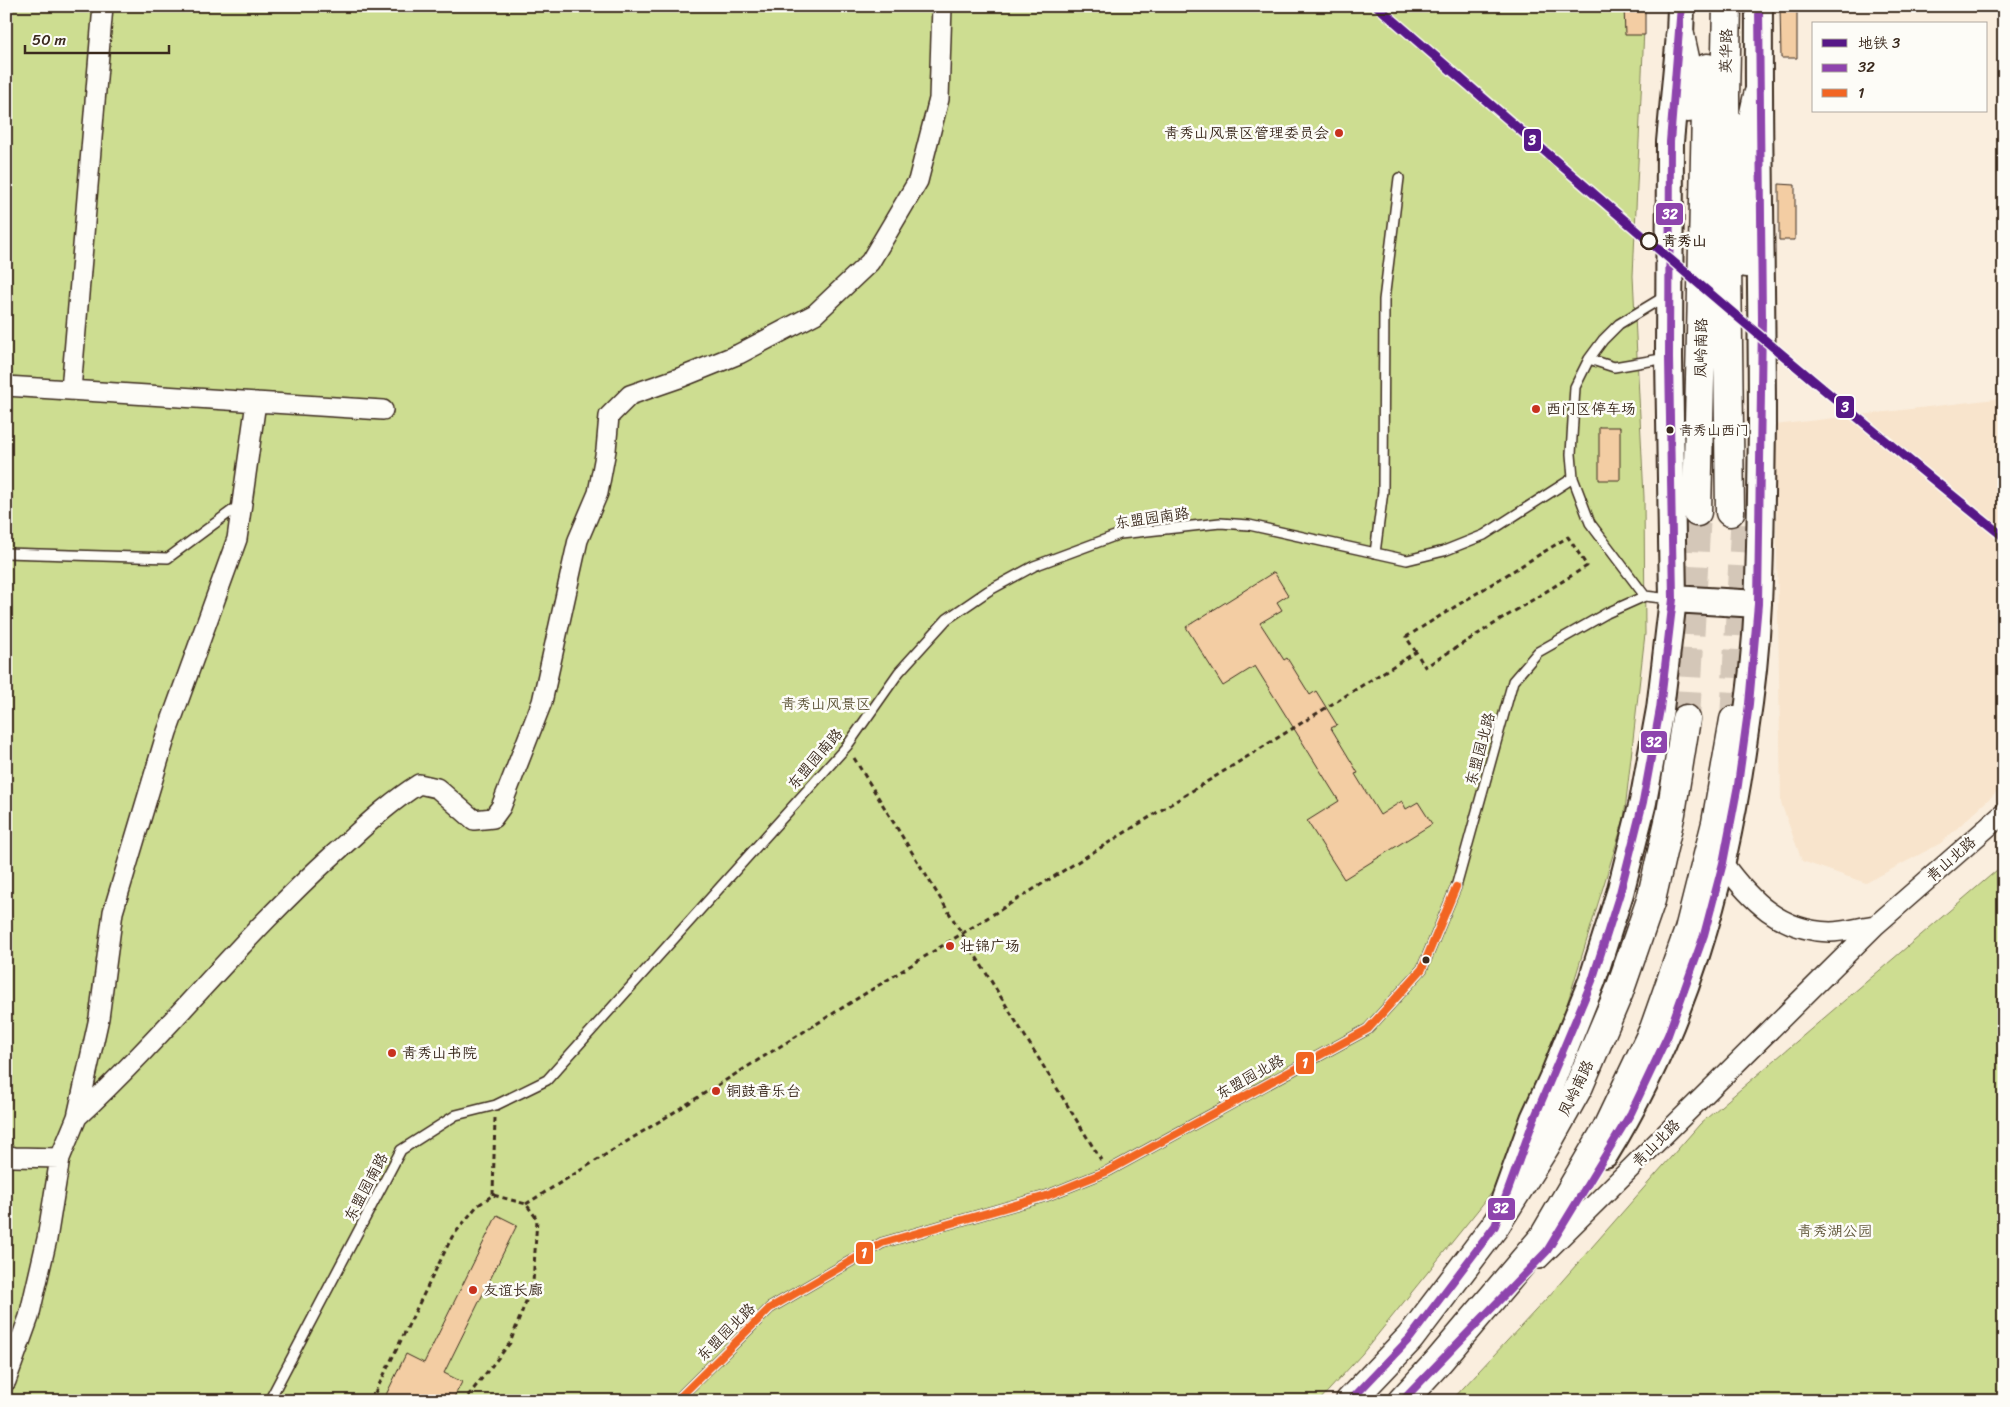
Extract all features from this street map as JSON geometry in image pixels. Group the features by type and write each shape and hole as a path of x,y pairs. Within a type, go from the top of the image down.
{"main road":[{"name":"英华路","path":"1708,6 1716,95"},
{"name":"英华路","path":"1716,95 1727,6"},
{"path":"1680,35 1688,72 1687,350 1699,437"},
{"name":"凤岭南路","path":"1697,512 1716,95"},
{"name":"凤岭南路","path":"1716,95 1737,512 1746,150 1758,95"},
{"name":"凤岭南路","path":"1350,1401 1410,1338 1495,1226 1546,1145 1578,1086 1619,992 1651,900 1671,813 1686,719"},
{"name":"凤岭南路","path":"1402,1401 1438,1362 1542,1211 1587,1136 1639,1025 1678,915 1726,720"}],"street":[{"path":"71,390 103,6"},
{"path":"77,1117 121,1076 296,888 396,798 419,784 438,788 474,820 493,818 501,807 542,702 578,540 598,493 606,450 609,416 630,395 739,354 815,314 870,262 918,181 939,99 942,6"},
{"path":"1495,1226 1534,1119 1592,981 1620,893 1644,802 1660,709 1673,599 1669,358 1670,142 1681,6"},
{"path":"1546,1251 1630,1113 1668,1034 1704,935 1723,863 1738,785 1749,704 1758,604 1762,320 1758,95 1759,6"},
{"path":"6,386 383,410"},
{"path":"6,1381 29,1317 47,1239 60,1158 77,1117 99,1018 113,912 167,732 237,539 256,402"},
{"path":"1673,599 1758,604"},
{"name":"青山北路","path":"1438,1362 1546,1251 1876,925 2004,813"},
{"path":"1723,863 1741,888 1752,899 1787,923 1809,930 1831,932 1876,925"},
{"path":"6,1156 60,1158"}],"lane":[{"path":"1375,553 1383,491 1384,300 1399,178"},
{"path":"1669,294 1619,324 1602,340 1589,359 1575,387 1571,454 1572,478 1590,523 1646,596 1673,599"},
{"path":"1589,359 1614,367 1669,358"},
{"name":"东盟园南路","path":"269,1401 402,1150 456,1115 496,1105 547,1080 847,746 900,672 947,619 988,591 1043,562 1120,534 1220,523 1248,525 1406,560 1444,552 1484,535 1572,478"},
{"path":"6,553 168,558 242,503"},
{"name":"东盟园北路","path":"676,1401 770,1308 882,1242 1046,1196 1108,1171 1368,1029 1422,969 1456,888 1513,681 1538,652 1607,613 1646,596"}],"path":[{"path":"1568,537 1587,566 1425,667 1416,652 1406,637 1568,537"},
{"path":"526,1204 1416,652"},
{"path":"847,746 1108,1171"},
{"path":"493,1195 496,1105"},
{"path":"371,1401 452,1237 477,1206 493,1195 526,1204 537,1219 533,1283 510,1343 464,1401"}],"shaded area":[{"path":"2004,398 2004,785 1941,843 1866,883 1802,861 1781,803 1775,425"}],"green space":[{"name":"青秀山风景区","path":"6,6 1645,6 1633,276 1644,497 1645,634 1624,819 1552,1053 1494,1190 1362,1354 1319,1401 6,1401"},
{"name":"青秀湖公园","path":"2004,864 2004,1401 1451,1401 1548,1297 1700,1124"}],"building":[{"path":"1624,6 1645,6 1645,35 1625,35"},
{"path":"1780,6 1797,6 1797,58 1781,58"},
{"path":"1779,184 1795,185 1795,240 1779,240"},
{"path":"1599,427 1620,427 1620,480 1599,480"},
{"path":"1274,572 1288,595 1277,602 1282,610 1260,623 1284,660 1287,658 1310,695 1316,691 1337,725 1331,728 1358,773 1355,774 1380,815 1402,801 1406,809 1418,802 1432,824 1344,879 1307,821 1339,801 1255,666 1223,686 1186,627"},
{"name":"友谊长廊","path":"497,1215 517,1225 444,1373 462,1382 452,1401 383,1401 406,1354 424,1363"}],"tunnel":[{"path":"1686,719 1697,512"},
{"path":"1734,720 1745,512"}],"metro line":[{"name":"3","path":"1377,6 1766,341 2004,537"}],"transit line":[{"name":"32","path":"1350,1401 1410,1338 1495,1226 1534,1119 1592,981 1620,893 1643,802 1660,709 1673,599 1669,358 1670,142 1681,6"},
{"name":"32","path":"1402,1401 1547,1251 1631,1113 1668,1035 1704,935 1723,863 1738,785 1749,704 1758,604 1762,320 1759,6"},
{"name":"1","path":"676,1401 770,1308 882,1243 1046,1196 1108,1171 1368,1029 1422,969 1456,887"}],"place":[{"name":"青秀山风景区管理委员会","path":"1339,133"},
{"name":"青秀山","path":"1649,241"},
{"name":"西门区停车场","path":"1536,409"},
{"name":"青秀山西门","path":"1670,430"},
{"name":"壮锦广场","path":"950,946"},
{"name":"青秀山书院","path":"392,1053"},
{"name":"铜鼓音乐台","path":"716,1091"},
{"name":"友谊长廊","path":"473,1290"}]}
